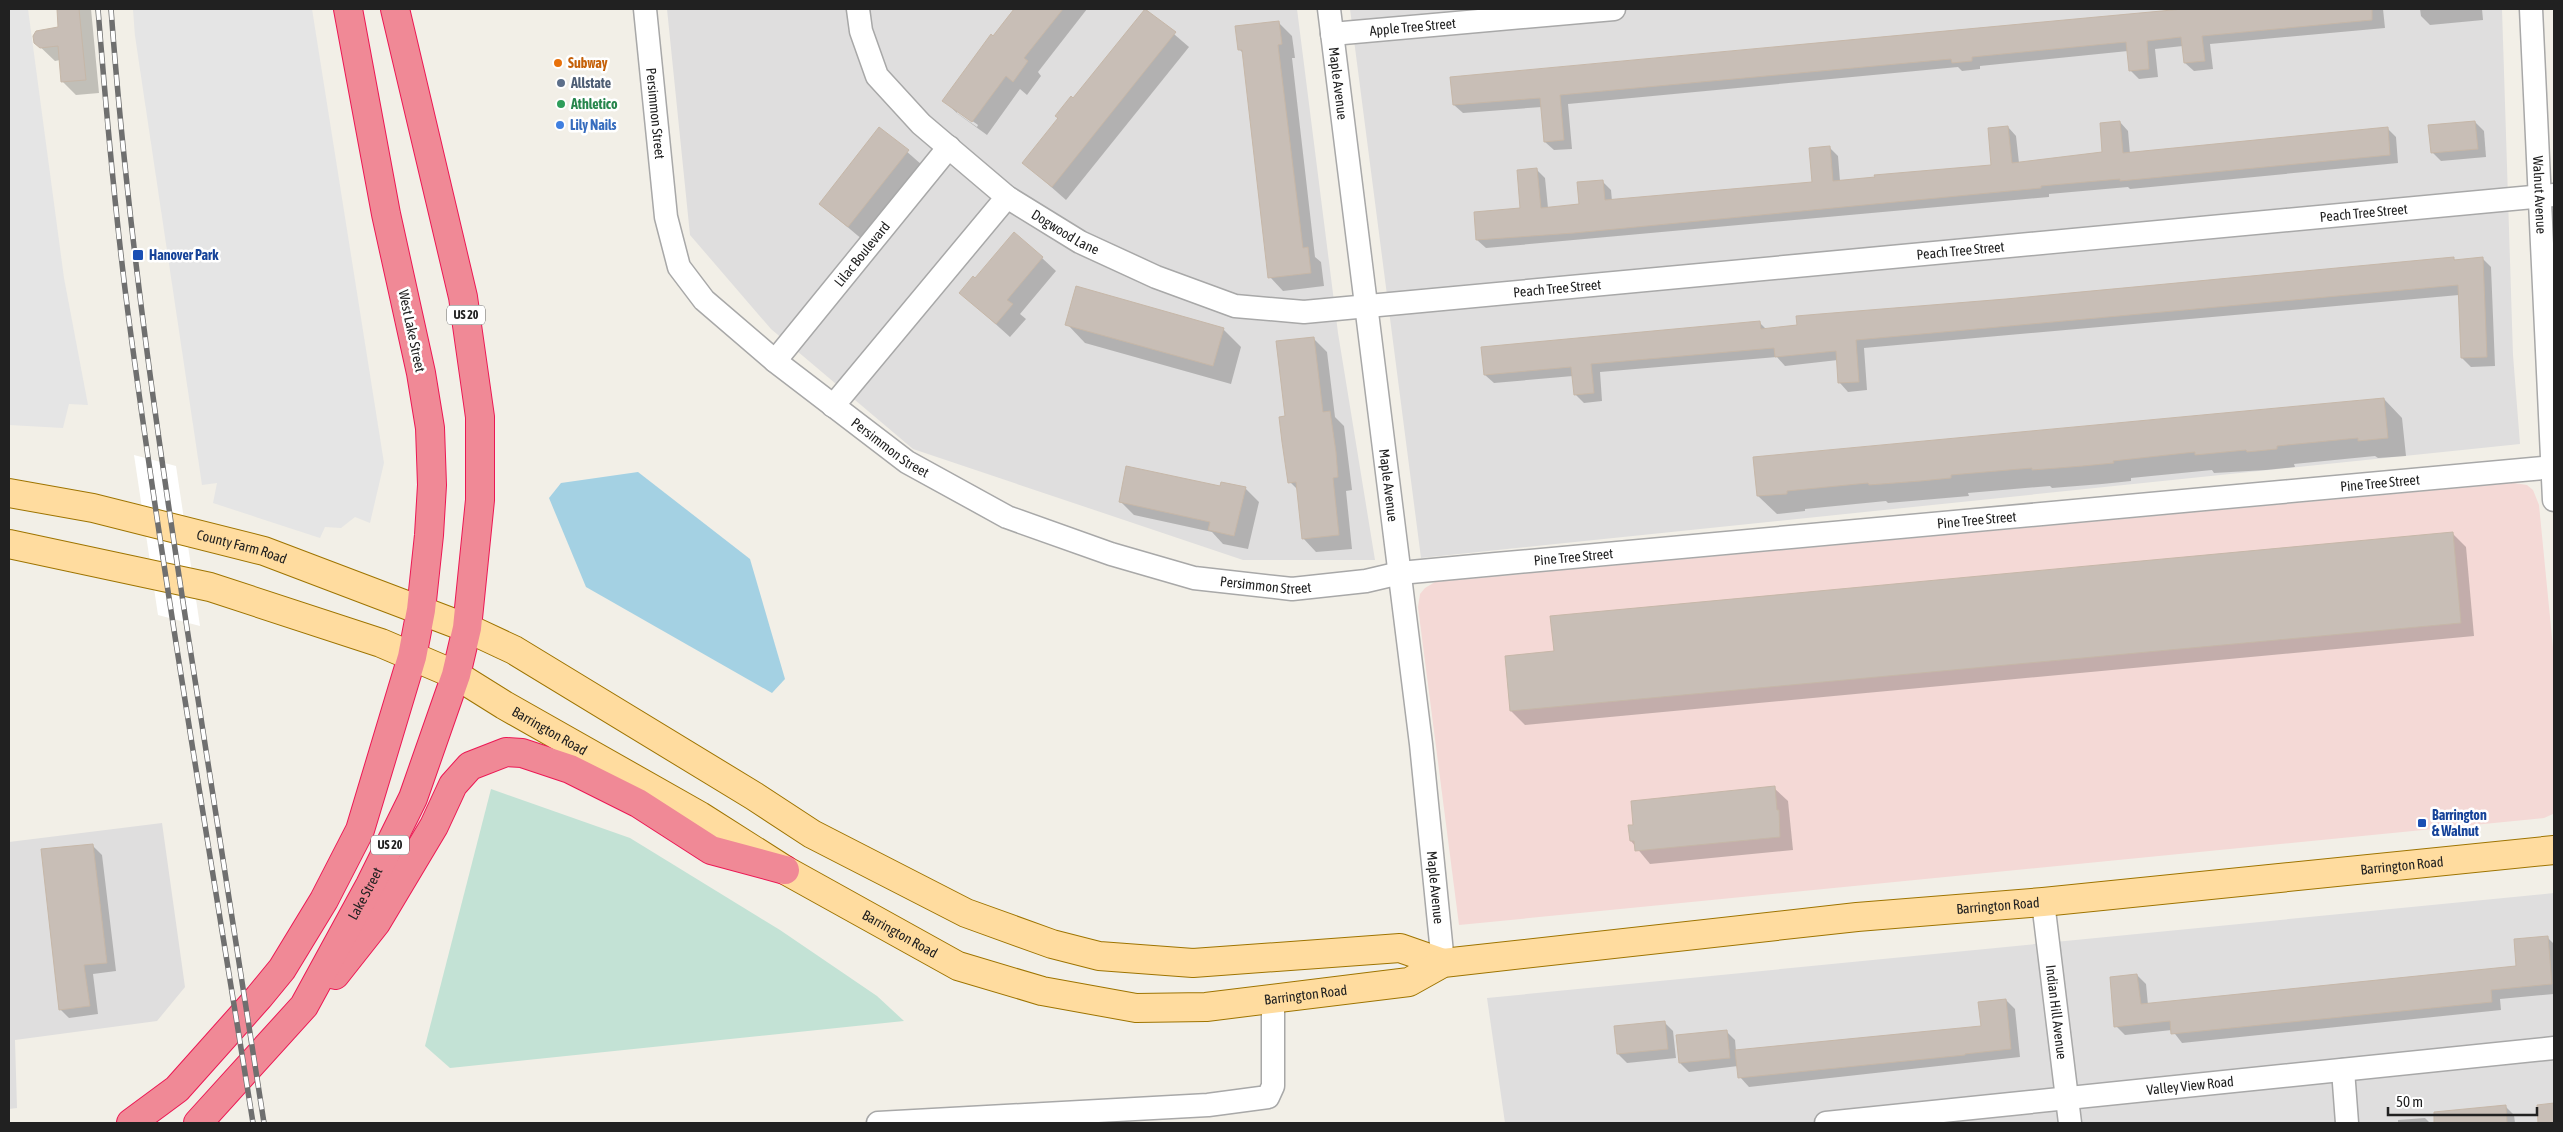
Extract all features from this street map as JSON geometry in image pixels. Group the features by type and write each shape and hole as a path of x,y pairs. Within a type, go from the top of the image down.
{"highway":[{"name":"West Lake Street","path":"348,9 386,214 421,373 430,428 432,485 421,610 412,657"},
{"name":"US 20","path":"395,9 463,297 480,417 480,500 467,628"},
{"name":"Lake Street","path":"198,1123 304,1006 370,885 413,798 456,675 467,628"},
{"name":"US 20","path":"130,1123 177,1089 277,976 324,900 360,830 412,657"},
{"path":"304,1006 346,964 376,922 434,826 453,785 470,766 506,752 522,753 570,769 638,803 712,850 785,870"}],"main road":[{"name":"County Farm Road","path":"9,493 93,508 264,551 467,628"},
{"path":"9,544 210,587 381,643 412,657"},
{"name":"Barrington Road","path":"467,628 514,650 754,796 812,834 966,913 1052,944 1099,956 1193,962 1400,948 1442,963"},
{"name":"Barrington Road","path":"412,657 456,675 504,705 700,816 785,870 958,966 1042,991 1136,1008 1206,1007 1409,982 1442,963 1857,917 2043,902 2554,850"}],"street":[{"name":"Persimmon Street","path":"644,9 666,217 679,266 704,300 775,361 907,462 1007,517 1111,554 1194,578 1292,589 1366,581 1400,573"},
{"name":"Dogwood Lane","path":"858,9 861,31 877,76 922,124 1007,197 1080,242 1156,277 1235,306 1304,312 1366,306"},
{"name":"Maple Avenue","path":"1329,9 1421,744 1442,963"},
{"name":"Apple Tree Street","path":"1332,34 1614,9"},
{"name":"Walnut Avenue","path":"2531,9 2547,196 2554,500"},
{"name":"Lilac Boulevard","path":"775,361 949,148"},
{"name":"Peach Tree Street","path":"1366,306 2547,196"},
{"path":"834,406 1007,197"},
{"name":"Pine Tree Street","path":"1400,573 2553,468"},
{"name":"Indian Hill Avenue","path":"2043,902 2070,1123"},
{"path":"878,1123 1208,1105 1268,1097 1273,1086 1273,1000"},
{"name":"Valley View Road","path":"1826,1123 2554,1048"},
{"path":"2343,1070 2348,1123"}],"shaded area":[{"path":"9,9 28,9 64,278 88,405 69,404 63,428 9,425"},
{"path":"133,9 312,9 384,463 370,523 355,517 341,528 325,527 320,538 213,503 217,483 202,485 135,36"},
{"path":"667,9 1297,9 1338,333 1375,560 1243,560 913,449 771,329 690,235"},
{"path":"1350,9 2502,9 2513,355 2520,444 1421,558"},
{"path":"2514,483 2527,485 2533,490 2539,505 2554,658 2553,814 2544,818 1459,925 1418,607 1420,594 1425,588 1435,582"},
{"path":"162,823 185,987 157,1021 15,1040 17,1108 9,1109 9,842"},
{"path":"2554,893 2554,1123 1505,1123 1487,998"}],"green space":[{"path":"491,789 630,838 780,930 877,996 904,1021 450,1068 425,1046"}],"water":[{"path":"638,472 750,559 785,679 772,693 586,587 549,498 561,483"}],"pier":[{"path":"134,455 176,466 200,626 158,615"}],"building":[{"path":"57,9 79,9 86,80 61,82 58,46 40,48 34,43 33,36 36,31 58,27"},
{"path":"1014,9 1063,9 1024,58 1028,61 1013,82 1006,76 972,122 942,101 991,34 993,36"},
{"path":"1145,9 1176,32 1052,187 1022,163 1058,118 1055,116 1071,96 1073,98"},
{"path":"2183,9 2372,9 2372,20 2202,36 2205,61 2184,63 2181,37 2147,41 2149,69 2129,71 2126,42 1972,57 1972,61 1952,63 1951,59 1560,95 1564,140 1544,142 1540,98 1453,105 1450,77"},
{"path":"1279,21 1282,44 1278,45 1303,248 1308,247 1311,273 1268,278 1242,50 1238,50 1235,26"},
{"path":"2120,121 2123,153 2388,127 2390,155 2120,181 2120,179 2041,186 2041,188 1574,233 1476,240 1474,212 1520,208 1517,170 1537,168 1541,208 1579,204 1577,182 1603,180 1605,200 1812,182 1809,148 1830,146 1833,181 1875,177 1874,175 1991,165 1988,128 2008,126 2012,163 2102,152 2100,123"},
{"path":"2475,121 2478,149 2431,153 2428,125"},
{"path":"879,127 909,150 848,227 819,204"},
{"path":"1014,232 1043,257 1007,300 1013,304 996,324 959,293 973,276 975,278"},
{"path":"2454,257 2454,260 2483,257 2487,357 2461,358 2458,285 1856,340 1859,382 1838,383 1836,351 1775,357 1774,348 1591,364 1594,393 1574,395 1571,367 1484,375 1481,347 1760,321 1761,329 1797,325 1796,316 2006,299"},
{"path":"1076,286 1224,328 1213,366 1065,325"},
{"path":"1314,337 1323,412 1330,411 1336,452 1338,477 1333,478 1339,535 1302,539 1296,482 1288,483 1282,442 1279,417 1285,416 1276,341"},
{"path":"2384,398 2388,438 2358,441 2358,438 2277,446 2277,449 2247,452 2246,450 2195,455 2195,452 2113,461 2114,463 1951,475 1951,478 1869,485 1868,483 1787,491 1787,494 1757,496 1753,457"},
{"path":"1126,466 1220,486 1221,482 1246,487 1234,536 1208,530 1210,522 1119,502"},
{"path":"2453,532 2461,623 1510,711 1505,656 1554,651 1550,616"},
{"path":"1775,786 1777,810 1779,810 1780,837 1635,851 1634,841 1630,841 1628,825 1633,825 1631,801"},
{"path":"93,844 107,963 84,965 90,1006 59,1010 41,849"},
{"path":"2548,936 2552,984 2491,990 2492,1002 2171,1034 2170,1021 2114,1027 2110,977 2137,974 2141,1004 2516,966 2514,939"},
{"path":"2006,999 2011,1049 1738,1078 1735,1050 1981,1026 1978,1002"},
{"path":"1665,1021 1668,1049 1617,1054 1614,1026"},
{"path":"1727,1030 1730,1058 1679,1063 1676,1035"},
{"path":"2554,1103 2554,1123 2538,1123 2537,1105"},
{"path":"2506,1105 2507,1123 2434,1123 2434,1112"}],"railway":[{"path":"98,9 119,237 142,415 253,1123"},
{"path":"111,9 118,96 147,354 264,1123"}],"place":[{"name":"Subway","path":"558,63"},
{"name":"Allstate","path":"561,83"},
{"name":"Athletico","path":"561,104"},
{"name":"Lily Nails","path":"560,125"},
{"name":"Hanover Park","path":"138,255"},
{"name":"Barrington & Walnut","path":"2422,823"}]}
